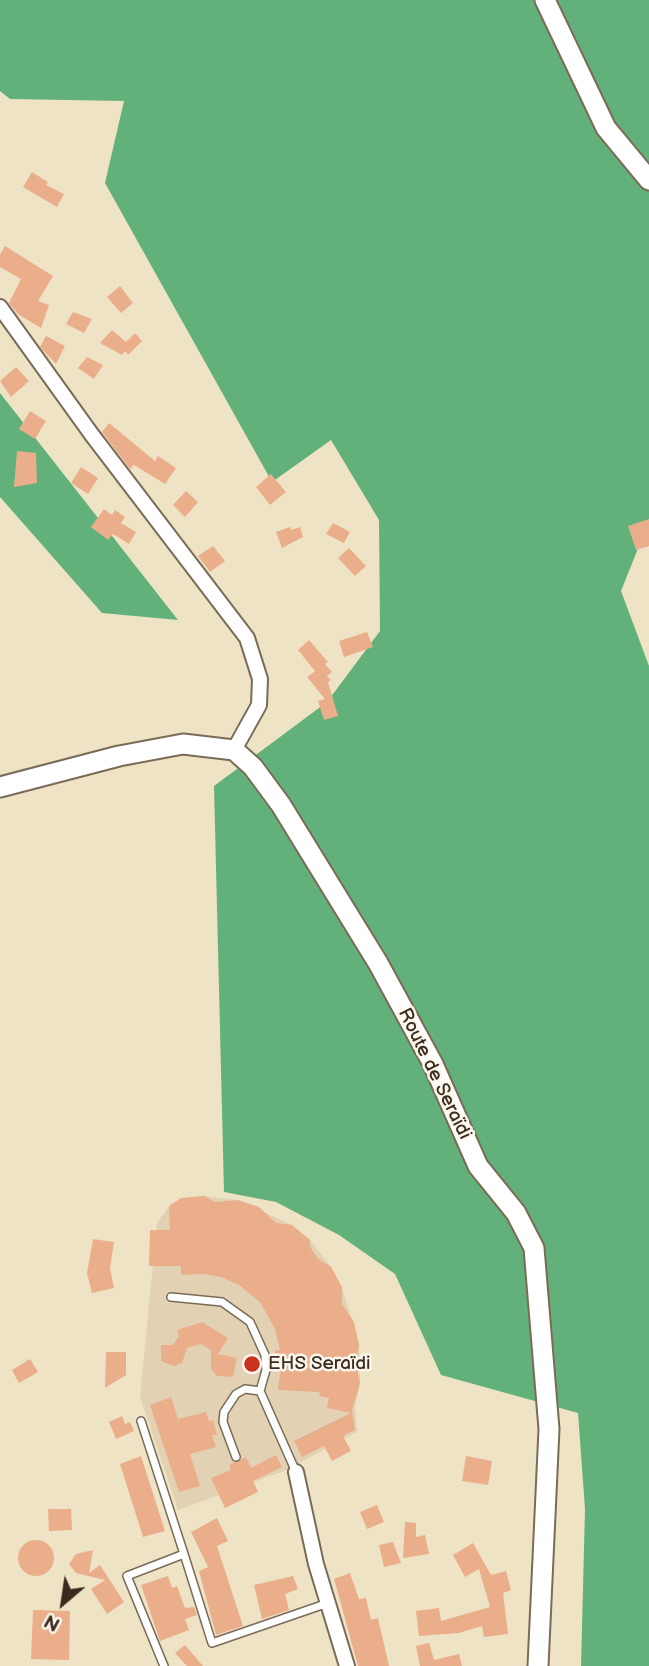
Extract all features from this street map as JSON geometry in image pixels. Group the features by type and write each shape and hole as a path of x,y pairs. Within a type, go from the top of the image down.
{"main road":[{"path":"545,0 606,128 649,180"},
{"path":"0,787 183,744 234,751"},
{"name":"Route de Seraïdi","path":"234,751 253,767 281,805 378,963 433,1064 478,1166 516,1213 534,1248 549,1429 538,1666"}],"street":[{"path":"0,307 92,435 247,638 260,679 259,705 234,751"},
{"path":"296,1472 316,1564 347,1666"}],"lane":[{"path":"171,1297 222,1302 250,1322 265,1355 266,1370 260,1391 296,1472"},
{"path":"236,1458 223,1422 224,1412 236,1394 245,1389 260,1391"},
{"path":"141,1421 212,1643 328,1603"},
{"path":"164,1666 127,1576 184,1554"}],"shaded area":[{"name":"EHS Seraïdi","path":"204,1196 238,1200 292,1225 310,1240 331,1267 342,1287 359,1345 360,1383 355,1408 357,1432 284,1471 178,1510 140,1397 157,1223 169,1206 181,1198"}],"green space":[{"path":"0,0 649,0 649,521 621,591 649,666 649,1666 581,1666 585,1509 578,1413 441,1375 395,1274 339,1235 276,1202 224,1192 214,786 327,702 380,631 379,520 331,440 272,482 105,183 124,101 10,99 0,91"},
{"path":"0,393 178,620 102,613 0,497"}],"building":[{"path":"32,172 48,182 46,185 64,194 57,207 23,187"},
{"path":"5,246 53,276 38,301 49,305 41,328 18,314 9,303 21,279 0,267 0,255"},
{"path":"120,286 133,303 121,313 107,297"},
{"path":"73,312 92,319 84,333 66,324"},
{"path":"112,330 126,342 135,333 142,341 128,355 125,351 122,355 100,343"},
{"path":"46,336 65,346 56,364 40,347"},
{"path":"87,357 103,365 94,379 78,368"},
{"path":"16,367 29,381 11,397 0,381"},
{"path":"30,411 46,421 35,439 19,429"},
{"path":"109,423 155,461 158,456 176,468 165,484 134,465 130,469 102,432"},
{"path":"17,451 36,453 37,483 14,487"},
{"path":"81,467 98,478 88,494 71,483"},
{"path":"271,474 286,492 270,505 256,487"},
{"path":"186,491 198,502 185,517 173,505"},
{"path":"104,509 112,515 115,510 125,517 121,523 136,532 129,544 113,534 108,540 91,527"},
{"path":"649,519 649,546 636,550 628,526"},
{"path":"333,523 350,532 344,543 326,534"},
{"path":"290,527 291,530 300,527 303,537 282,548 276,532"},
{"path":"213,546 225,561 210,572 198,556"},
{"path":"349,548 366,566 355,576 338,558"},
{"path":"367,632 373,647 344,657 339,641"},
{"path":"309,640 328,662 325,664 332,672 327,676 331,680 328,682 338,716 324,720 318,701 325,699 307,677 315,671 298,650"},
{"path":"204,1196 215,1202 238,1200 259,1207 276,1223 292,1225 310,1240 310,1247 318,1259 331,1267 342,1287 342,1304 354,1322 359,1345 356,1364 360,1383 352,1410 355,1430 343,1436 351,1451 332,1461 324,1446 302,1457 294,1441 351,1413 327,1408 329,1398 319,1396 320,1392 278,1390 282,1360 275,1360 275,1350 280,1350 275,1329 260,1302 239,1285 221,1277 204,1274 181,1275 181,1266 149,1266 150,1230 170,1230 169,1206 181,1198"},
{"path":"93,1239 114,1242 110,1269 114,1288 92,1293 87,1273"},
{"path":"202,1322 228,1338 218,1354 237,1358 233,1377 217,1376 211,1369 211,1350 201,1344 187,1348 182,1363 174,1366 161,1361 161,1345 173,1345 179,1336 177,1330"},
{"path":"106,1352 126,1352 126,1375 105,1388"},
{"path":"30,1359 38,1372 19,1383 12,1370"},
{"path":"171,1397 178,1419 206,1412 209,1421 213,1420 217,1435 212,1435 216,1447 190,1454 200,1486 179,1492 150,1405"},
{"path":"122,1416 125,1424 130,1422 134,1431 116,1439 109,1422"},
{"path":"276,1455 282,1467 253,1481 258,1492 225,1508 211,1478 231,1470 229,1465 246,1457 251,1468"},
{"path":"141,1456 165,1531 143,1537 120,1464"},
{"path":"466,1456 492,1461 488,1485 462,1481"},
{"path":"377,1505 384,1522 367,1529 360,1512"},
{"path":"48,1509 71,1509 72,1530 49,1531"},
{"path":"217,1518 228,1541 217,1546 243,1626 216,1635 199,1571 208,1567 191,1532"},
{"path":"405,1522 416,1523 416,1537 425,1535 429,1554 403,1558"},
{"path":"36,1540 48,1546 54,1558 48,1570 36,1576 24,1570 18,1558 24,1546"},
{"path":"393,1542 401,1563 384,1567 379,1545"},
{"path":"473,1543 491,1575 506,1571 511,1590 503,1593 508,1634 484,1637 482,1626 459,1633 419,1636 416,1611 439,1608 441,1621 490,1607 479,1569 465,1577 453,1555"},
{"path":"93,1550 89,1573 100,1565 124,1602 107,1614 91,1589 105,1580 76,1573 69,1564 76,1554"},
{"path":"350,1573 359,1599 366,1598 371,1620 378,1618 389,1666 358,1666 334,1579"},
{"path":"168,1576 172,1588 177,1586 185,1608 194,1607 197,1615 185,1619 189,1630 160,1641 141,1585"},
{"path":"293,1576 298,1589 285,1594 289,1610 262,1619 254,1585"},
{"path":"33,1610 70,1611 69,1660 31,1659"},
{"path":"429,1643 434,1660 459,1654 462,1666 420,1666 416,1646"},
{"path":"185,1645 203,1666 187,1666 175,1653"}],"place":[{"name":"EHS Seraïdi","path":"252,1364"}]}
